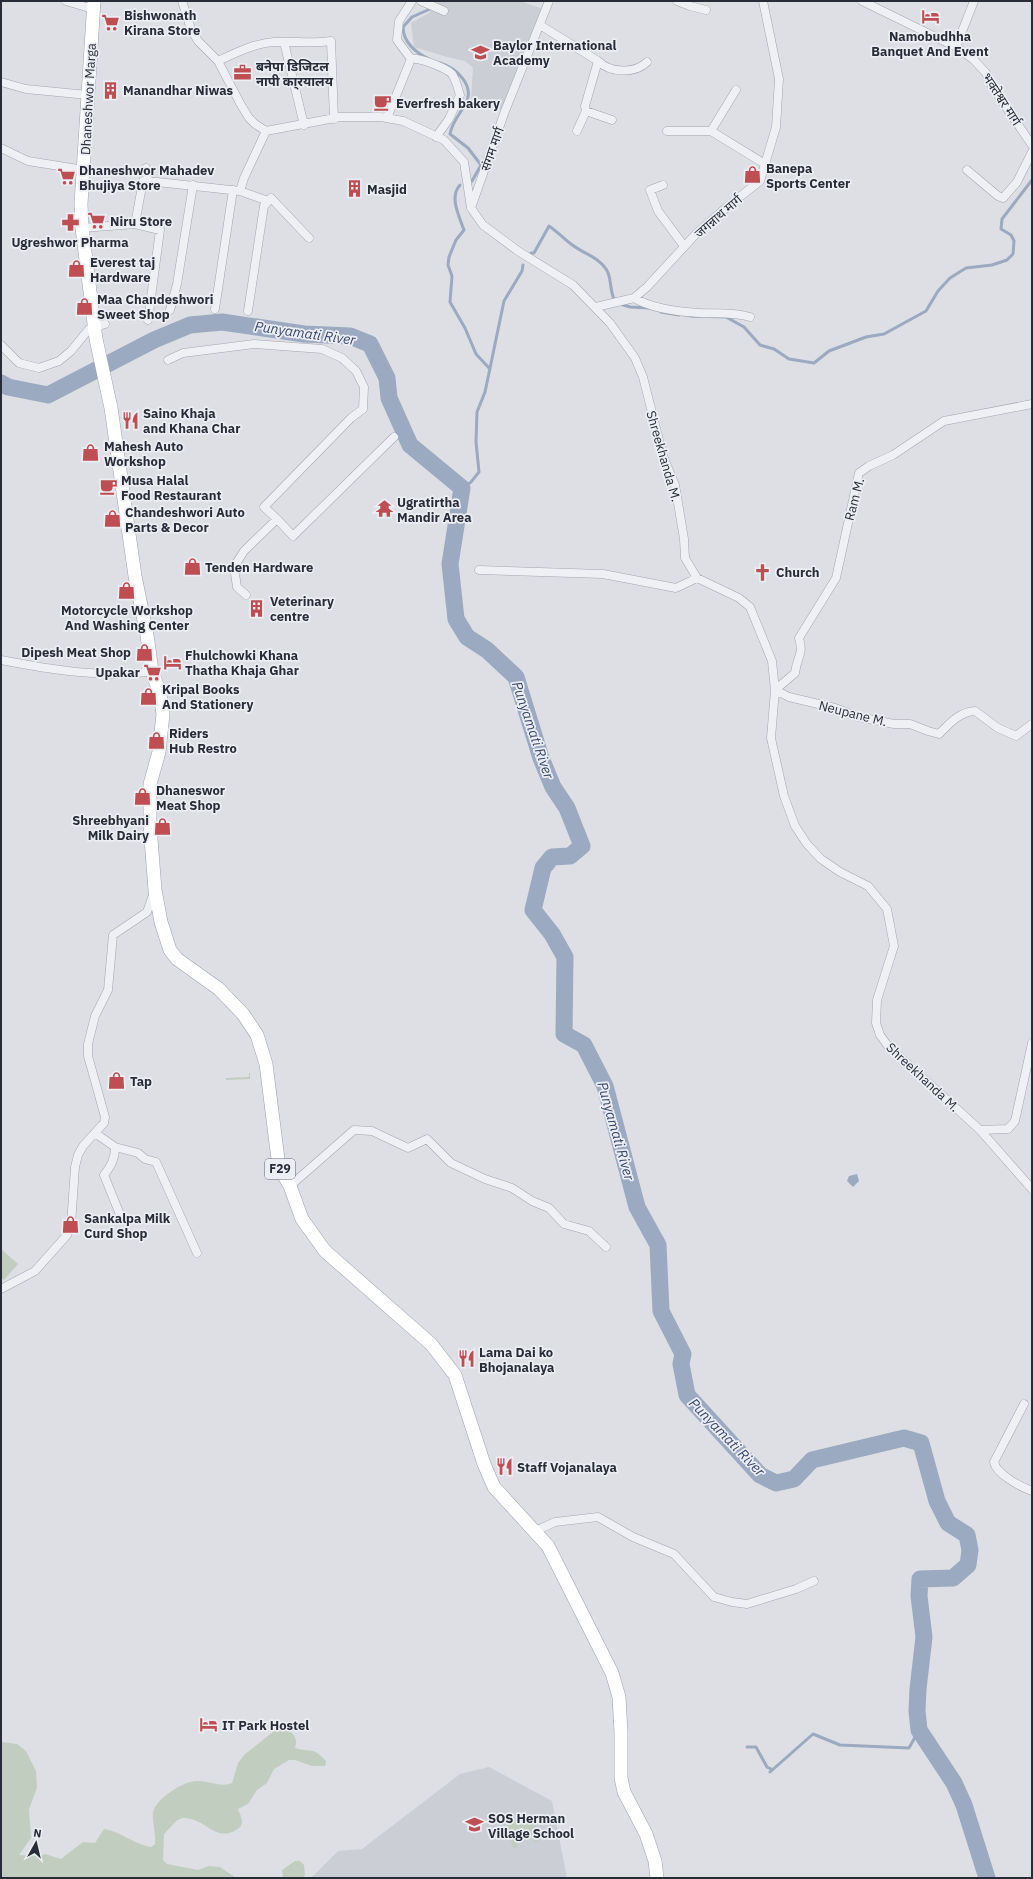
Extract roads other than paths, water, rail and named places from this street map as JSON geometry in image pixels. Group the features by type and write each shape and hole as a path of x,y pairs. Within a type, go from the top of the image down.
{"main road":[{"name":"Dhaneshwor Marga","path":"94,5 81,204 82,228 98,330"},
{"name":"F29","path":"98,330 106,390 111,408 135,576 147,635 152,671 160,694 162,714 159,752 150,784 150,826 155,890 161,922 170,950 177,959 219,989 244,1014 257,1035 266,1064 279,1167 290,1186 302,1219 325,1251 430,1344 456,1375 484,1464 494,1487 548,1546 612,1673 619,1697 621,1778 624,1792 646,1834 655,1861 657,1878"}],"street":[{"path":"66,1 94,5"},
{"path":"182,1 191,29 198,41 218,61 249,118 266,131 244,178 236,191 215,309"},
{"path":"411,59 397,40 399,21 412,1"},
{"path":"421,1 444,11"},
{"name":"संगम मार्ग","path":"471,208 505,111 550,1"},
{"path":"677,1 706,10"},
{"name":"जगन्नाथ मार्ग","path":"634,298 647,287 684,246 727,207 760,181 776,127 779,79 763,1"},
{"name":"भक्तेश्वर मार्ग","path":"862,1 956,47 973,59 986,73 993,88 1032,145"},
{"path":"956,47 974,1"},
{"path":"540,25 606,67 632,71 643,66 646,62"},
{"path":"218,61 260,45 273,42 316,44 331,41 334,118"},
{"path":"284,42 304,125"},
{"path":"411,59 417,58 430,62 452,74 460,95 449,119 436,136"},
{"path":"387,118 411,59"},
{"path":"577,131 586,111 585,106 598,61"},
{"path":"1,82 26,89 88,95"},
{"path":"711,130 736,90"},
{"path":"586,111 612,120"},
{"name":"Shreekhanda M.","path":"266,131 304,125 334,118 365,116 403,121 444,140 464,162 471,208 483,225 518,251 573,284 598,306 635,358 643,377 663,456 675,485 684,539 685,558 697,578 739,598 750,608 772,661 775,690 771,738 784,796 795,826 807,844 821,859 840,872 868,886 887,908 894,946 877,1000 876,1024 880,1035 888,1046 980,1130 1032,1189"},
{"path":"667,130 711,130 730,144 765,164"},
{"path":"1,148 28,160 84,170"},
{"path":"967,170 1002,198 1017,182 1032,152"},
{"path":"146,168 148,181"},
{"path":"135,224 143,181 193,185 236,191 268,202"},
{"path":"170,310 177,284 193,185"},
{"path":"663,185 650,190 658,211 684,246"},
{"path":"248,311 264,206 271,198 309,238"},
{"path":"82,228 135,224 160,230 148,320"},
{"path":"598,306 634,298 645,305 678,311 700,313 736,313 750,317"},
{"path":"1,345 19,363 39,368 59,360 71,351 89,329 98,330"},
{"path":"168,360 183,353 254,344 277,345 322,349 342,358 356,371 364,387 363,410 351,418 264,507 293,536 394,437"},
{"name":"Ram M.","path":"775,690 795,673 796,664 802,650 799,638 836,578 859,473 869,466 892,455 944,421 1032,404"},
{"path":"246,595 237,587 234,567 244,551 277,519"},
{"path":"479,570 603,574 676,588 697,578"},
{"path":"1,660 69,672 127,673 152,671"},
{"name":"Neupane M.","path":"775,690 790,697 835,708 859,717 894,724 910,724 939,734 957,716 968,711 975,711 998,728 1016,736 1032,724"},
{"path":"1,1289 35,1271 67,1235 71,1225 78,1155 83,1146 104,1123 105,1117 88,1056 88,1044 95,1016 108,990 113,935 147,912 155,890"},
{"path":"980,1130 1008,1129 1015,1121 1032,1043"},
{"path":"290,1186 354,1130 372,1131 408,1148 427,1139 452,1163 485,1179 512,1188 532,1201 549,1208 564,1224 589,1231 606,1247"},
{"path":"95,1132 115,1147 138,1153 145,1159 156,1162 197,1253"},
{"path":"115,1147 115,1156 104,1175 121,1217"},
{"path":"1024,1404 994,1462 995,1467 1000,1472 1032,1491"},
{"path":"535,1531 555,1522 598,1517 618,1530 677,1556 714,1597 732,1602 747,1604 796,1589 814,1581"}],"water":[{"path":"857,1174 859,1181 853,1187 847,1181 849,1176"}],"waterway":[{"path":"429,59 419,54 411,46 405,37 403,27 412,17 430,9 433,1"},
{"path":"440,63 458,73 466,84 468,90 466,103 454,122 450,134 468,148 481,165 472,181"},
{"path":"690,316 726,317 744,327 760,345 774,349 789,359 814,363 829,351 866,337 884,334 926,311 938,291 950,278 966,268 992,265 1007,260 1013,254 1014,241 1011,235 1001,229 1002,219 1032,180"},
{"path":"460,185 455,195 455,201 464,230 456,240 449,257 448,265 452,276 450,302 465,328 476,354 490,369"},
{"path":"531,253 534,253 549,226 575,247 594,258 602,265 608,272 615,301"},
{"path":"462,488 471,482 479,472 476,442 477,412 485,392 504,301 522,271 523,265"},
{"path":"620,304 630,307 649,308"},
{"path":"661,312 679,315"},
{"name":"Punyamati River","path":"1,383 8,387 48,395 154,340 190,325 222,322 304,334 350,336 370,344 387,378 389,398 410,445 462,488 450,564 456,619 467,637 487,650 516,677 541,758 553,787 567,808 582,846 570,856 552,857 543,868 533,910 552,934 565,957 564,1034 584,1045 605,1086 637,1207 658,1245 661,1311 683,1354 681,1364 687,1395 760,1475 776,1483 794,1479 812,1460 904,1438 921,1443 937,1501 948,1523 967,1535 970,1550 968,1565 953,1578 920,1579 919,1596 924,1637 917,1711 919,1730 954,1783 964,1805 987,1878"},
{"path":"770,1772 813,1734 840,1745 909,1748 919,1730"},
{"path":"747,1747 756,1747 767,1767 771,1769"}],"place":[{"name":"Namobudhha Banquet And Event","path":"930,17"},
{"name":"Bishwonath Kirana Store","path":"111,22"},
{"name":"Baylor International Academy","path":"480,52"},
{"name":"बनेपा डिजिटल नापी का्रयालय","path":"243,73"},
{"name":"Manandhar Niwas","path":"110,90"},
{"name":"Everfresh bakery","path":"383,103"},
{"name":"Banepa Sports Center","path":"753,175"},
{"name":"Dhaneshwor Mahadev Bhujiya Store","path":"66,177"},
{"name":"Masjid","path":"354,189"},
{"name":"Niru Store","path":"97,221"},
{"name":"Ugreshwor Pharma","path":"70,223"},
{"name":"Everest taj Hardware","path":"77,269"},
{"name":"Maa Chandeshwori Sweet Shop","path":"84,306"},
{"name":"Saino Khaja and Khana Char","path":"130,420"},
{"name":"Mahesh Auto Workshop","path":"91,453"},
{"name":"Musa Halal Food Restaurant","path":"108,487"},
{"name":"Ugratirtha Mandir Area","path":"384,509"},
{"name":"Chandeshwori Auto Parts & Decor","path":"112,519"},
{"name":"Tenden Hardware","path":"192,567"},
{"name":"Church","path":"763,572"},
{"name":"Motorcycle Workshop And Washing Center","path":"127,591"},
{"name":"Veterinary centre","path":"257,608"},
{"name":"Dipesh Meat Shop","path":"144,652"},
{"name":"Fhulchowki Khana Thatha Khaja Ghar","path":"172,662"},
{"name":"Upakar","path":"153,672"},
{"name":"Kripal Books And Stationery","path":"149,696"},
{"name":"Riders Hub Restro","path":"156,740"},
{"name":"Dhaneswor Meat Shop","path":"143,797"},
{"name":"Shreebhyani Milk Dairy","path":"162,827"},
{"name":"Tap","path":"117,1081"},
{"name":"Sankalpa Milk Curd Shop","path":"71,1225"},
{"name":"Lama Dai ko Bhojanalaya","path":"466,1359"},
{"name":"Staff Vojanalaya","path":"504,1467"},
{"name":"IT Park Hostel","path":"209,1725"},
{"name":"SOS Herman Village School","path":"475,1825"}]}
